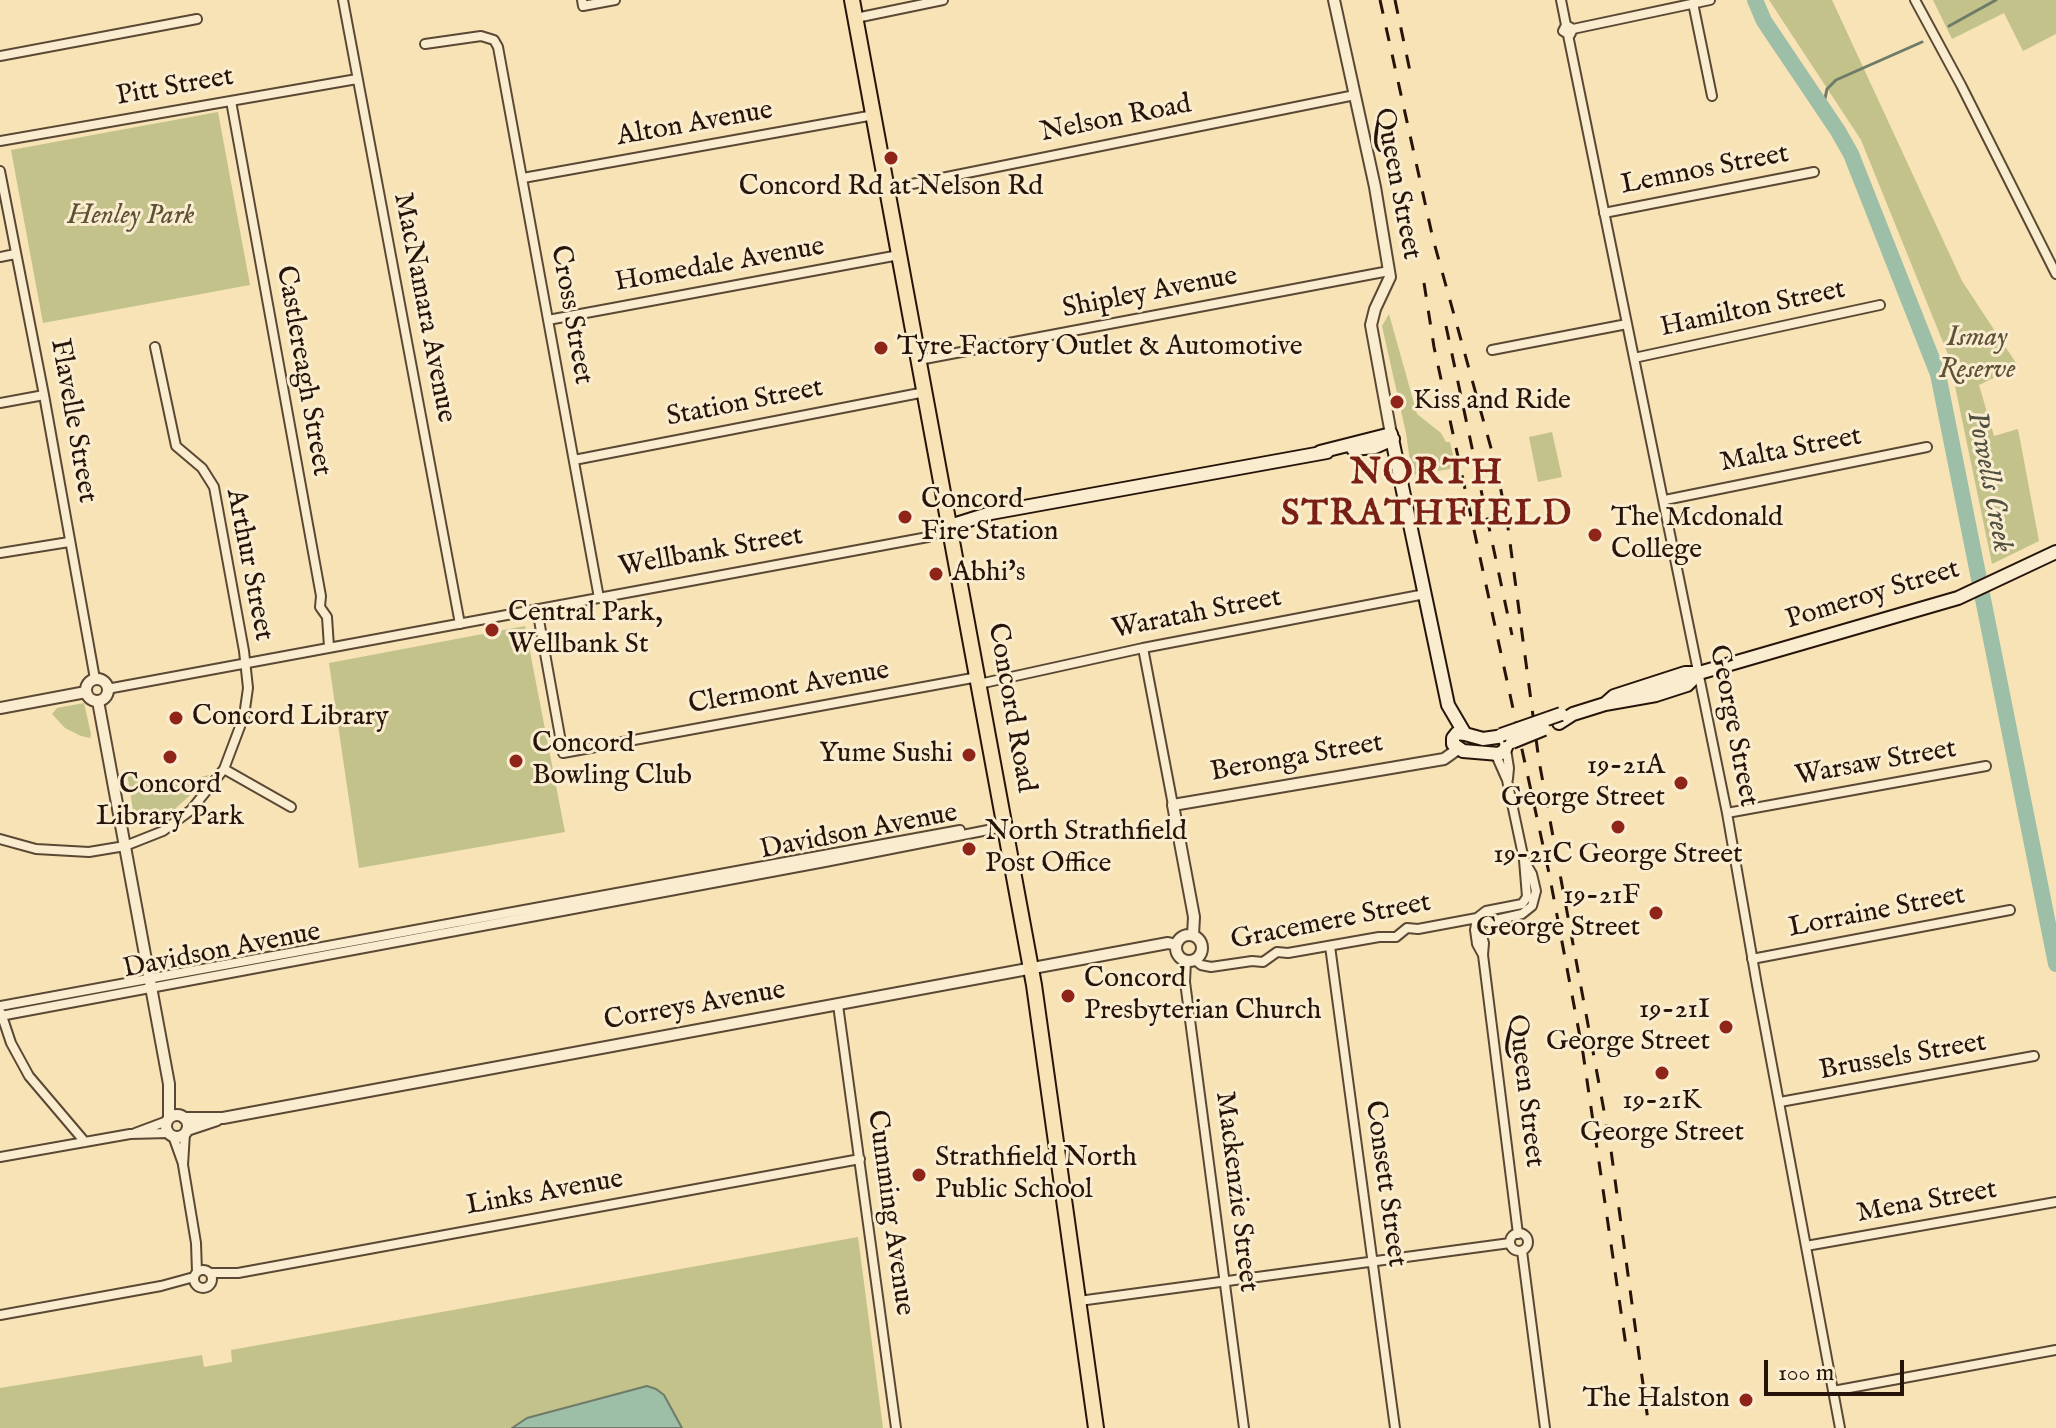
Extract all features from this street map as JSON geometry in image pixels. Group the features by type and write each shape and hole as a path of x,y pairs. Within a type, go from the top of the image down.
{"main road":[{"name":"Concord Road","path":"852,0 1032,969 1096,1428"},
{"name":"Wellbank Street","path":"1320,452 1375,447 1392,436"},
{"name":"Wellbank Street","path":"950,526 991,513 1392,436"},
{"name":"Queen Street","path":"1392,436 1448,705 1446,718 1457,741"},
{"path":"1375,447 1397,456"},
{"name":"Pomeroy Street","path":"1504,745 1564,717 1605,704 1614,696 1685,673 1699,673 1971,593 2056,552"},
{"path":"1457,741 1483,739 1504,745"},
{"path":"1457,741 1504,745"}],"street":[{"name":"MacNamara Avenue","path":"343,0 460,624"},
{"path":"582,0 583,6 615,0"},
{"path":"856,18 943,0"},
{"name":"Queen Street","path":"1334,0 1390,277 1371,325 1392,436"},
{"name":"George Street","path":"1561,0 1727,813 1840,1428"},
{"path":"1569,30 1710,0"},
{"path":"1915,0 2056,274"},
{"path":"1693,3 1712,96"},
{"path":"0,56 197,19"},
{"name":"Cross Street","path":"425,44 481,36 494,40 498,47 599,598"},
{"name":"Pitt Street","path":"0,141 357,79"},
{"name":"Nelson Road","path":"887,189 1355,95"},
{"name":"Castlereagh Street","path":"231,101 321,596 320,607 327,617 329,647"},
{"name":"Alton Avenue","path":"523,178 874,115"},
{"name":"Flavelle Street","path":"0,171 95,679"},
{"name":"Lemnos Street","path":"1604,213 1814,172"},
{"path":"0,257 15,254"},
{"name":"Homedale Avenue","path":"548,320 899,255"},
{"name":"Shipley Avenue","path":"919,360 1389,271"},
{"name":"Hamilton Street","path":"1634,358 1880,305"},
{"path":"1492,350 1627,324"},
{"name":"Arthur Street","path":"0,839 51,851 89,852 125,846 174,824 198,803 224,769 244,716 248,688 245,663 214,487 202,468 176,446 155,347"},
{"name":"Station Street","path":"574,460 925,392"},
{"path":"0,403 44,395"},
{"name":"Malta Street","path":"1665,500 1927,447"},
{"name":"Wellbank Street","path":"107,689 928,537 950,526"},
{"path":"0,553 69,542"},
{"name":"Waratah Street","path":"979,681 1425,594"},
{"name":"Clermont Avenue","path":"537,609 563,753 979,681"},
{"path":"1143,648 1194,917 1193,935 1202,945 1201,954 1191,960 1179,957 1176,945 1180,937 1193,935"},
{"path":"95,679 105,683 107,689 104,698 98,701 89,698 86,692 89,682 95,679"},
{"path":"0,708 86,692"},
{"path":"98,701 169,1084 168,1119 183,1165 196,1243 196,1278 204,1288 210,1275 196,1243"},
{"name":"Beronga Street","path":"1173,805 1444,759 1457,741"},
{"path":"1477,918 1486,911 1517,906 1525,901 1527,892 1523,876 1524,860 1507,780 1509,768 1504,745"},
{"name":"Warsaw Street","path":"1727,813 1986,766"},
{"path":"224,769 291,807"},
{"name":"Davidson Avenue","path":"0,1011 853,857 1005,825"},
{"name":"Lorraine Street","path":"1752,959 2010,910"},
{"name":"Queen Street","path":"1477,918 1482,929 1518,1234"},
{"name":"Gracemere Street","path":"1191,960 1211,967 1263,962 1277,952 1396,937 1407,928 1418,929 1477,918"},
{"name":"Correys Avenue","path":"171,1134 186,1132 223,1118 1168,943 1176,945"},
{"name":"Consett Street","path":"1330,946 1395,1428"},
{"name":"Mackenzie Street","path":"1191,960 1185,982 1244,1428"},
{"name":"Cumming Avenue","path":"838,1005 896,1428"},
{"path":"0,1011 11,1043 29,1076 85,1142"},
{"name":"Brussels Street","path":"1780,1102 2034,1056"},
{"path":"169,1084 186,1132 183,1165"},
{"name":"Correys Avenue","path":"168,1119 223,1118"},
{"path":"130,1134 168,1119"},
{"path":"0,1157 130,1134 171,1134"},
{"name":"Links Avenue","path":"210,1275 238,1273 860,1159"},
{"name":"Mena Street","path":"1806,1246 2056,1202"},
{"path":"1510,1243 1513,1236 1518,1234 1526,1237 1528,1242 1522,1251 1545,1428"},
{"path":"1079,1301 1510,1243"},
{"path":"1510,1243 1514,1250 1522,1251"},
{"path":"0,1315 210,1275"},
{"path":"1833,1391 2056,1350"}],"green space":[{"name":"Ismay Reserve","path":"1769,0 1832,0 1962,281 2018,366 1979,385 1994,436 2018,429 2039,541 1992,564 1949,357 1861,140"},
{"path":"1933,0 2056,0 2056,34 2023,51 2004,13 1952,39"},
{"name":"Henley Park","path":"218,112 250,285 43,323 11,150"},
{"path":"1389,314 1417,414 1441,433 1446,442 1450,442 1456,468 1412,475 1406,433 1382,326"},
{"path":"1552,432 1562,477 1538,482 1529,437"},
{"path":"525,626 565,832 359,868 329,663"},
{"path":"84,703 90,738 65,728 52,714 57,708"},
{"path":"127,773 141,782 165,785 209,775 166,817 142,827 135,822"},
{"path":"858,1237 883,1428 0,1428 0,1388 202,1355 204,1367 232,1362 231,1350"}],"shaded area":[{"path":"647,1386 664,1395 682,1428 512,1428 527,1418"}],"waterway":[{"name":"Powells Creek","path":"1755,0 1764,21 1851,154 1938,374 2056,964"},
{"path":"1949,26 1996,0"},
{"path":"1823,108 1827,89 1836,80 1922,42"}],"railway":[{"path":"1380,0 1433,239 1496,466 1507,520 1539,761 1610,1143 1649,1428"},
{"path":"1395,0 1411,76"},
{"path":"1424,283 1434,347 1549,873 1583,1053 1627,1353"},
{"path":"1446,326 1512,635"}],"place":[{"name":"Concord Rd at Nelson Rd","path":"891,158"},
{"name":"Tyre Factory Outlet & Automotive","path":"881,348"},
{"name":"Kiss and Ride","path":"1397,402"},
{"name":"Concord Fire Station","path":"905,517"},
{"name":"The Mcdonald College","path":"1595,535"},
{"name":"Abhi's","path":"936,574"},
{"name":"Central Park, Wellbank St","path":"492,630"},
{"name":"Concord Library","path":"176,718"},
{"name":"Yume Sushi","path":"969,755"},
{"name":"Concord Library Park","path":"170,757"},
{"name":"Concord Bowling Club","path":"516,761"},
{"name":"19-21A George Street","path":"1681,783"},
{"name":"19-21C George Street","path":"1618,827"},
{"name":"North Strathfield Post Office","path":"969,849"},
{"name":"19-21F George Street","path":"1656,913"},
{"name":"Concord Presbyterian Church","path":"1068,996"},
{"name":"19-21I George Street","path":"1726,1027"},
{"name":"19-21K George Street","path":"1662,1073"},
{"name":"Strathfield North Public School","path":"919,1175"},
{"name":"The Halston","path":"1746,1400"}],"district":[{"name":"NORTH STRATHFIELD","path":"1427,496"}]}
